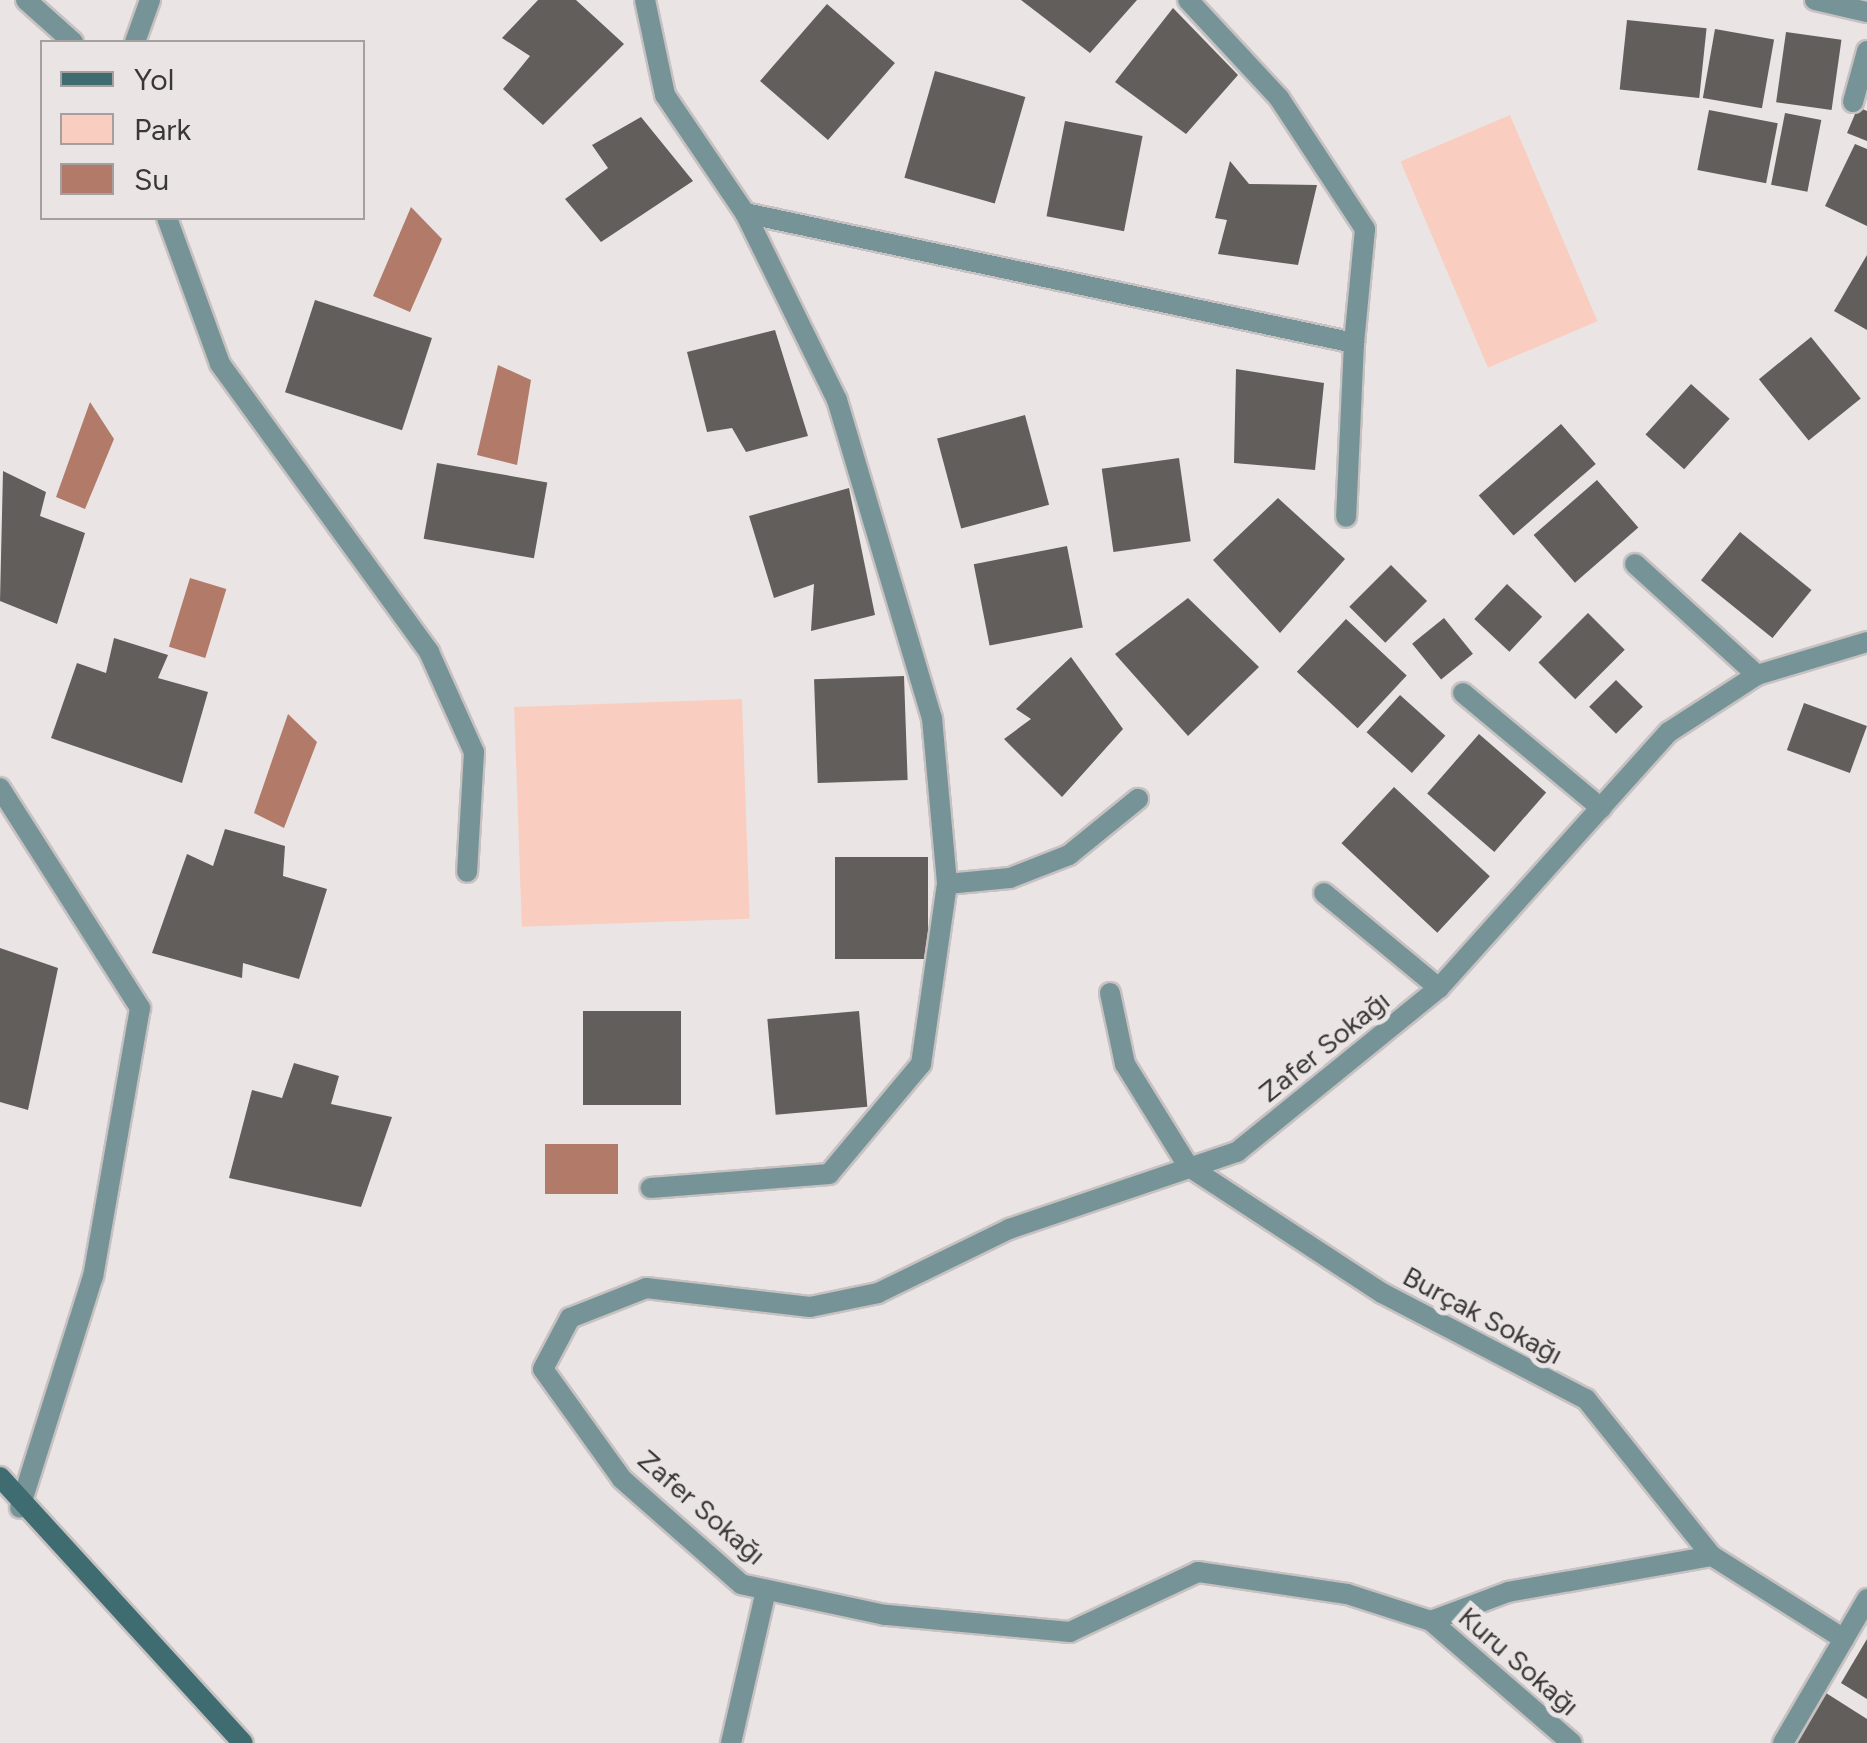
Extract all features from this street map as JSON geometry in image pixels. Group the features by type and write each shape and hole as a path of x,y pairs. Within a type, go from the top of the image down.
{"street":[{"path":"26,0 70,40"},
{"path":"136,40 150,0"},
{"path":"645,0 665,95 745,213 837,400 932,718 948,884 921,1064 828,1174 651,1188"},
{"path":"1188,0 1278,98 1366,229 1354,343 1346,518"},
{"path":"1815,0 1867,12"},
{"path":"1853,102 1867,50"},
{"path":"745,213 1354,343"},
{"path":"169,220 220,364 429,652 474,752 466,872"},
{"path":"1635,564 1757,675"},
{"name":"Zafer Sokağı","path":"1431,1621 1348,1594 1198,1572 1070,1632 885,1616 741,1584 622,1479 543,1368 570,1318 646,1288 810,1308 878,1293 1009,1229 1237,1152 1439,988 1669,732 1757,675 1867,642"},
{"path":"1463,694 1602,808"},
{"path":"0,788 140,1008 93,1276 20,1508"},
{"path":"948,884 1010,878 1070,854 1138,798"},
{"path":"1324,893 1439,988"},
{"path":"1110,993 1125,1064 1188,1166"},
{"name":"Burçak Sokağı","path":"1188,1166 1382,1293 1586,1400 1712,1556"},
{"path":"0,1478 20,1508 242,1743"},
{"path":"1431,1621 1508,1592 1712,1556 1844,1640"},
{"path":"730,1743 766,1590"},
{"path":"1783,1743 1867,1599"},
{"name":"Kuru Sokağı","path":"1431,1621 1572,1743"}],"green space":[{"path":"1510,115 1598,321 1488,368 1400,161"},
{"path":"742,699 750,919 522,927 514,707"}],"water":[{"path":"411,207 442,239 410,312 373,296"},
{"path":"498,365 531,380 517,465 477,455"},
{"path":"90,402 114,439 85,509 56,497"},
{"path":"190,578 226,589 205,658 169,647"},
{"path":"288,714 317,742 284,828 254,813"},
{"path":"545,1144 618,1144 618,1194 545,1194"}],"building":[{"path":"538,0 576,0 624,44 543,125 503,89 530,56 502,38"},
{"path":"1021,0 1137,0 1090,53"},
{"path":"827,4 895,63 828,140 760,81"},
{"path":"1173,8 1238,75 1186,134 1115,82"},
{"path":"1627,20 1707,28 1699,98 1620,90"},
{"path":"1715,29 1774,39 1762,108 1703,98"},
{"path":"1786,32 1841,40 1832,110 1776,102"},
{"path":"935,71 1025,97 995,204 904,178"},
{"path":"1858,107 1867,111 1867,141 1847,133"},
{"path":"1709,110 1778,123 1766,183 1697,170"},
{"path":"1785,113 1821,120 1807,192 1771,185"},
{"path":"641,117 693,181 601,242 565,199 608,168 592,145"},
{"path":"1065,121 1143,136 1124,231 1046,216"},
{"path":"1855,144 1867,149 1867,226 1825,206"},
{"path":"1230,161 1249,184 1317,185 1298,265 1218,254 1227,220 1215,218"},
{"path":"1867,255 1867,330 1834,311"},
{"path":"315,300 432,338 402,430 285,392"},
{"path":"775,330 808,436 746,452 732,428 707,432 687,352"},
{"path":"1811,337 1861,398 1809,441 1759,379"},
{"path":"1236,369 1324,383 1315,470 1234,463"},
{"path":"1691,384 1730,419 1684,469 1645,435"},
{"path":"1025,415 1049,505 961,528 937,439"},
{"path":"1561,424 1596,464 1514,536 1479,496"},
{"path":"1179,458 1191,541 1113,552 1102,469"},
{"path":"437,463 547,482 534,558 424,539"},
{"path":"3,471 46,492 40,516 85,533 57,624 0,601"},
{"path":"1597,480 1638,528 1575,583 1534,535"},
{"path":"849,488 875,615 811,631 814,584 774,598 749,516"},
{"path":"1278,498 1345,559 1280,633 1213,560"},
{"path":"1740,532 1811,590 1772,638 1701,580"},
{"path":"1067,546 1083,627 990,646 974,564"},
{"path":"1391,565 1427,601 1385,643 1349,607"},
{"path":"1507,584 1542,617 1509,652 1474,619"},
{"path":"1188,598 1259,667 1188,736 1115,654"},
{"path":"1588,613 1625,650 1575,699 1539,662"},
{"path":"1444,618 1473,654 1441,680 1412,644"},
{"path":"1346,619 1407,676 1358,728 1297,672"},
{"path":"114,638 168,655 158,678 208,692 182,783 51,738 77,663 106,673"},
{"path":"1071,657 1123,729 1062,797 1004,739 1031,719 1016,709"},
{"path":"904,676 908,780 818,783 814,679"},
{"path":"1616,680 1643,707 1616,734 1589,707"},
{"path":"1400,695 1445,736 1412,773 1367,732"},
{"path":"1804,703 1867,726 1850,773 1787,750"},
{"path":"1479,734 1546,792 1494,852 1427,794"},
{"path":"1394,787 1490,876 1437,933 1341,843"},
{"path":"225,829 285,846 283,876 327,889 299,979 243,963 242,978 152,953 187,854 213,866"},
{"path":"835,857 928,857 928,959 835,959"},
{"path":"0,948 58,968 28,1110 0,1102"},
{"path":"583,1011 681,1011 681,1105 583,1105"},
{"path":"859,1011 867,1107 776,1115 767,1019"},
{"path":"294,1063 339,1076 331,1104 392,1117 361,1207 229,1178 252,1090 282,1098"},
{"path":"1867,1639 1867,1699 1841,1683"},
{"path":"1826,1693 1867,1719 1867,1743 1796,1743"}]}
